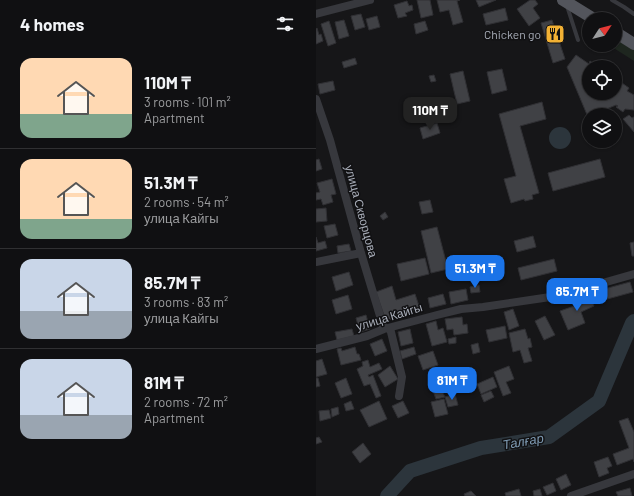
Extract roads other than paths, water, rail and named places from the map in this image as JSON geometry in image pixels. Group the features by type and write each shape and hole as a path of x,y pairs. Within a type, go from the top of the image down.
{"main road":[{"path":"567,1 584,12"},
{"path":"622,36 634,44"}],"street":[{"path":"316,14 370,0"},
{"name":"улица Скворцова","path":"316,99 330,140 361,253 402,377 399,396"},
{"path":"316,262 361,253"},
{"name":"улица Кайгы","path":"316,349 367,336 387,328 461,309 557,296 634,274"},
{"path":"571,496 634,474"}],"lane":[{"path":"612,0 634,14"},
{"path":"567,1 578,40"}],"waterway":[{"name":"Талғар","path":"387,496 410,471 481,448 549,437 599,401 634,321"}],"place":[{"name":"Chicken go","path":"555,34"}]}
